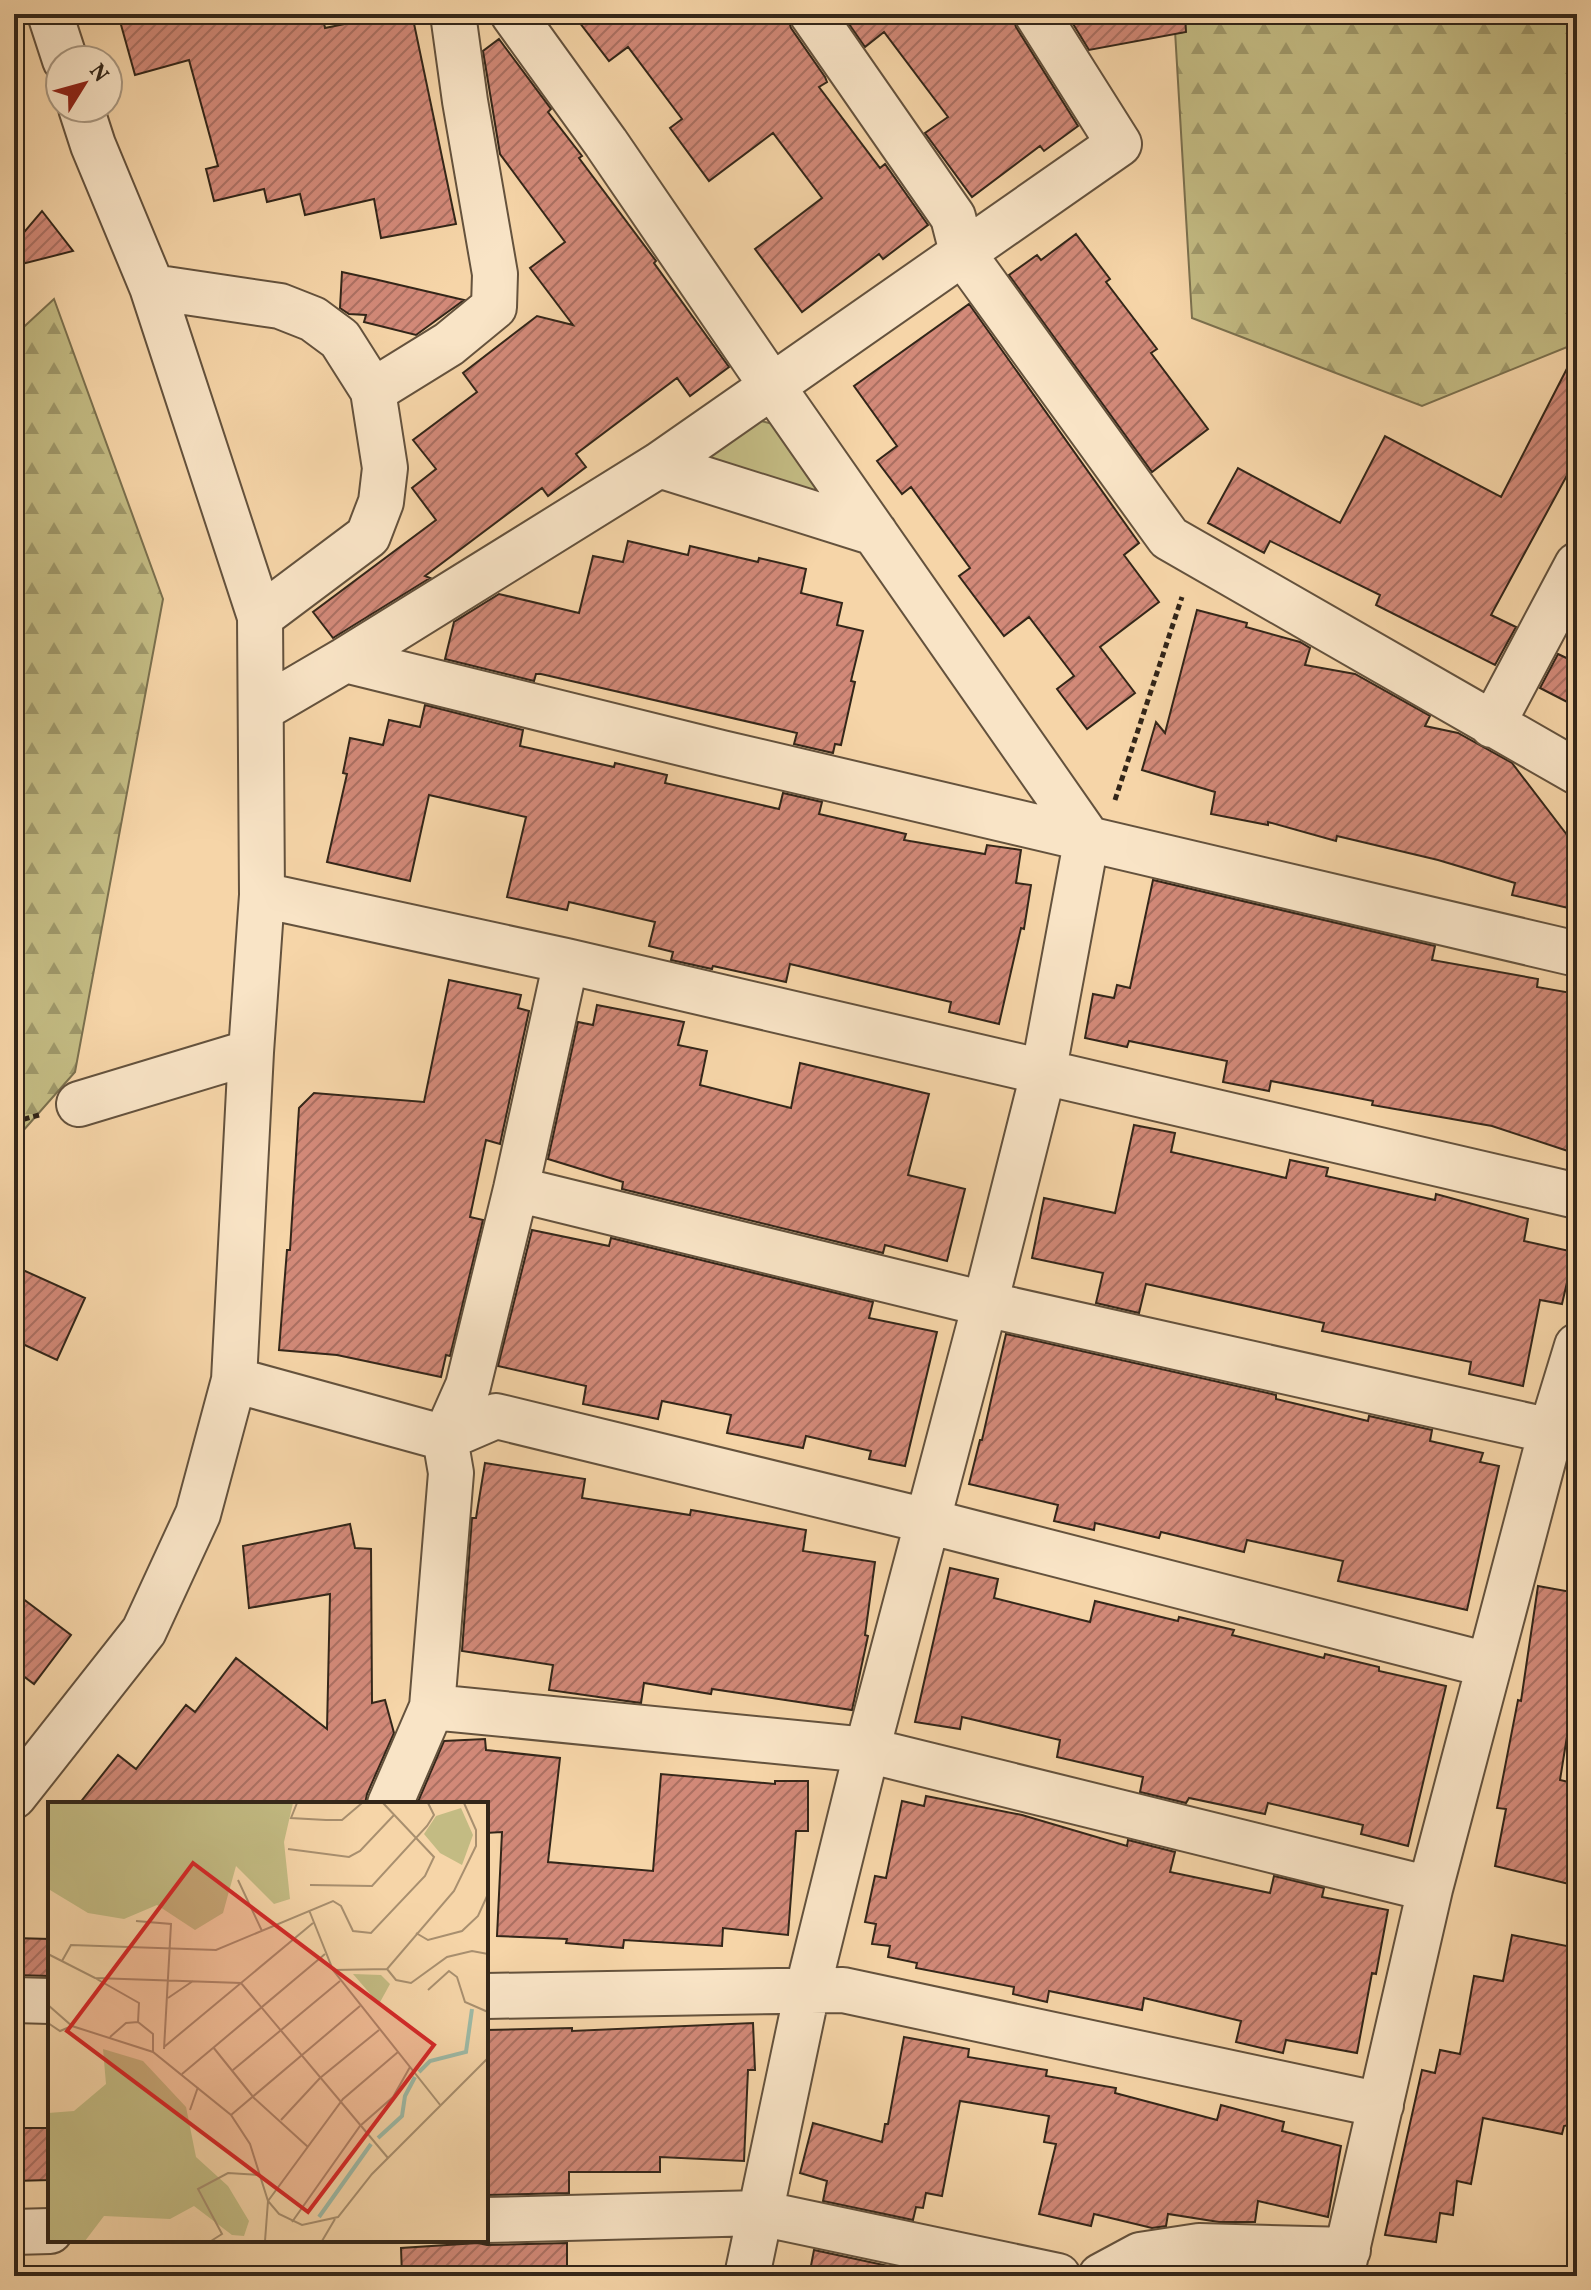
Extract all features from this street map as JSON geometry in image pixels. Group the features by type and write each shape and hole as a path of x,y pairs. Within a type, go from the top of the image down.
{"street":[{"path":"50,14 60,44"},
{"path":"373,391 449,344 494,307 495,274 453,14"},
{"path":"513,14 606,143 1087,837 1043,1074 807,1992 747,2276"},
{"path":"812,14 953,217 962,252 1169,538 1577,772"},
{"path":"263,708 659,465 1119,144 1037,14"},
{"path":"14,1796 144,1631 198,1514 234,1380 262,895 260,617 152,287 86,124"},
{"path":"152,287 280,306 313,319 340,339 373,391 385,468 381,502 368,536 260,617"},
{"path":"659,465 875,533"},
{"path":"1492,725 1577,565"},
{"path":"345,660 722,753 1577,954"},
{"path":"262,895 566,961 1577,1196"},
{"path":"391,1802 432,1707 451,1473 445,1438 468,1386 516,1189 566,961"},
{"path":"79,1104 251,1052"},
{"path":"516,1189 985,1304 1551,1431"},
{"path":"1101,2276 1140,2255 1199,2246 1345,2263 1430,1889 1551,1431 1577,1346"},
{"path":"234,1380 445,1438 496,1416 927,1521 1488,1665"},
{"path":"432,1707 867,1750 1430,1889"},
{"path":"488,1996 843,1990 1381,2105"},
{"path":"14,2000 48,2001"},
{"path":"488,2220 760,2213 1058,2276"},
{"path":"14,2232 48,2231"}],"path":[{"path":"1087,837 1107,825 1196,555"}],"green space":[{"path":"1174,14 1577,14 1577,343 1422,406 1192,318"},
{"path":"54,299 163,599 75,1072 14,1141 14,336"},
{"path":"753,419 773,424 826,498 687,464"}],"building":[{"path":"118,14 322,14 325,28 393,14 412,14 456,224 381,238 374,199 305,215 300,194 267,202 264,189 214,201 206,169 218,166 189,60 135,75"},
{"path":"573,14 787,14 791,28 825,77 827,82 819,87 880,168 885,164 928,225 883,259 879,254 802,312 755,249 822,198 773,133 709,181 670,128 682,119 628,47 609,61"},
{"path":"842,14 1012,14 1016,27 1078,126 1044,151 1040,146 972,197 925,133 948,117 884,32 865,47"},
{"path":"1067,14 1185,14 1186,32 1089,50"},
{"path":"499,39 551,109 548,112 582,156 579,158 656,261 654,263 729,367 690,396 677,378 576,454 586,467 548,496 542,488 425,576 430,578 333,638 313,612 436,520 412,488 436,469 413,440 477,392 463,373 537,316 573,325 530,268 565,242 500,154 483,51"},
{"path":"42,211 73,251 14,266 14,244"},
{"path":"1076,234 1110,279 1106,282 1157,349 1151,353 1208,429 1152,472 1009,275 1037,255 1041,260"},
{"path":"342,272 464,300 416,335 364,322 366,315 349,314 340,308"},
{"path":"969,304 1139,543 1124,555 1159,602 1100,647 1135,693 1087,729 1057,689 1074,676 1029,617 1004,636 959,576 970,568 911,487 902,494 877,461 897,446 854,386"},
{"path":"1577,349 1577,457 1491,615 1516,627 1495,665 1376,605 1380,595 1270,541 1264,553 1208,523 1238,468 1340,523 1385,436 1501,497"},
{"path":"628,541 688,555 690,546 758,562 759,558 806,569 801,593 842,603 837,625 863,631 841,745 835,744 833,753 794,744 797,733 541,674 536,674 534,681 445,659 454,622 499,594 579,613 593,556 623,562"},
{"path":"1197,610 1247,623 1246,627 1300,642 1310,648 1305,665 1355,674 1430,716 1425,726 1458,733 1512,763 1577,848 1577,910 1512,895 1515,883 1438,860 1337,836 1336,841 1268,822 1268,825 1211,814 1215,792 1142,770 1156,722 1165,733"},
{"path":"1558,654 1577,663 1577,707 1540,688"},
{"path":"425,705 523,730 520,746 614,767 615,763 667,775 665,783 779,809 783,793 822,802 819,814 906,834 904,840 985,854 987,845 1021,850 1016,883 1031,885 1024,929 1021,928 999,1024 949,1012 951,1002 790,964 786,982 671,960 673,952 649,946 655,922 569,902 567,910 507,897 526,817 429,795 410,881 327,862 347,774 343,773 350,738 383,745 389,720 420,727"},
{"path":"1153,880 1435,946 1432,960 1538,979 1537,987 1577,994 1577,1154 1492,1126 1372,1105 1373,1101 1271,1081 1269,1091 1223,1082 1227,1061 1129,1041 1127,1047 1085,1038 1093,994 1114,998 1117,985 1130,988"},
{"path":"449,980 521,995 518,1008 529,1011 500,1144 486,1140 470,1217 483,1220 450,1356 446,1355 441,1377 337,1355 279,1350 287,1250 290,1250 299,1108 314,1093 424,1102"},
{"path":"597,1005 684,1022 678,1045 707,1051 700,1085 791,1108 800,1063 929,1094 908,1175 965,1189 947,1261 885,1245 883,1253 622,1189 623,1182 548,1159 578,1022 593,1025"},
{"path":"1134,1125 1175,1133 1171,1152 1286,1178 1290,1160 1328,1168 1326,1176 1435,1200 1436,1194 1528,1219 1524,1241 1574,1252 1562,1304 1540,1300 1523,1386 1469,1374 1471,1362 1322,1331 1324,1323 1146,1284 1139,1313 1096,1303 1103,1273 1032,1258 1044,1198 1115,1213"},
{"path":"532,1230 609,1246 611,1238 873,1302 869,1318 937,1332 905,1466 869,1459 871,1451 806,1436 803,1448 727,1433 731,1415 662,1401 658,1419 583,1404 586,1386 498,1366"},
{"path":"14,1266 85,1298 57,1360 14,1340"},
{"path":"1006,1334 1276,1395 1276,1399 1368,1421 1369,1416 1432,1430 1430,1441 1483,1453 1480,1462 1499,1466 1467,1610 1338,1581 1343,1561 1247,1540 1244,1552 1161,1532 1159,1538 1095,1523 1094,1530 1054,1521 1058,1505 969,1484"},
{"path":"485,1463 585,1479 582,1498 690,1515 691,1510 806,1530 803,1551 875,1562 865,1635 868,1636 852,1710 712,1689 711,1694 644,1683 641,1703 549,1690 553,1665 462,1651 472,1518 476,1518"},
{"path":"350,1524 355,1548 371,1549 372,1703 385,1700 394,1733 365,1802 81,1802 118,1755 136,1769 186,1705 195,1712 236,1658 327,1729 330,1594 249,1608 243,1546"},
{"path":"950,1568 998,1579 994,1598 1090,1622 1095,1601 1178,1621 1179,1617 1234,1630 1232,1635 1324,1658 1325,1654 1379,1667 1379,1671 1446,1686 1408,1846 1361,1834 1363,1825 1268,1803 1265,1814 1189,1798 1186,1803 1140,1792 1143,1777 1057,1757 1060,1740 962,1717 960,1729 915,1722"},
{"path":"1538,1586 1577,1593 1577,1674 1560,1780 1577,1784 1577,1886 1495,1866 1506,1809 1497,1808 1518,1700 1521,1701"},
{"path":"14,1592 71,1635 34,1684 14,1669"},
{"path":"485,1739 486,1750 560,1758 548,1862 653,1871 661,1774 775,1784 775,1781 808,1781 808,1831 796,1831 788,1935 723,1928 722,1946 624,1940 623,1948 566,1943 567,1939 497,1936 502,1832 488,1833 488,1802 418,1802 444,1741"},
{"path":"926,1796 1022,1815 1127,1846 1128,1840 1175,1852 1170,1872 1270,1893 1274,1876 1324,1888 1322,1897 1388,1910 1357,2053 1286,2040 1283,2053 1236,2042 1241,2021 1144,1998 1142,2010 1049,1991 1047,2002 1013,1994 1014,1987 916,1968 917,1963 888,1957 890,1946 872,1944 876,1924 865,1922 875,1876 886,1878 902,1801 924,1806"},
{"path":"1512,1935 1577,1948 1577,2123 1564,2126 1562,2134 1483,2118 1471,2184 1457,2181 1453,2215 1440,2213 1436,2242 1385,2235 1422,2070 1435,2073 1440,2050 1460,2054 1474,1976 1503,1981"},
{"path":"14,1938 48,1939 48,1976 14,1975"},
{"path":"753,2023 755,2070 748,2070 744,2161 660,2157 660,2172 569,2172 569,2193 488,2195 488,2030 572,2028 572,2031"},
{"path":"904,2037 969,2049 968,2057 1047,2070 1046,2076 1116,2088 1115,2093 1217,2120 1221,2105 1284,2122 1282,2131 1341,2146 1328,2217 1258,2201 1255,2222 1219,2222 1168,2214 1166,2226 1152,2228 1094,2214 1091,2226 1039,2214 1056,2144 1044,2142 1049,2116 960,2101 942,2196 926,2193 923,2208 916,2207 913,2220 823,2201 827,2181 800,2173 813,2123 882,2142"},
{"path":"14,2128 48,2128 48,2180 14,2181"},
{"path":"478,2243 567,2243 567,2276 402,2276 401,2248"},
{"path":"814,2250 902,2269 900,2276 809,2276"}]}
